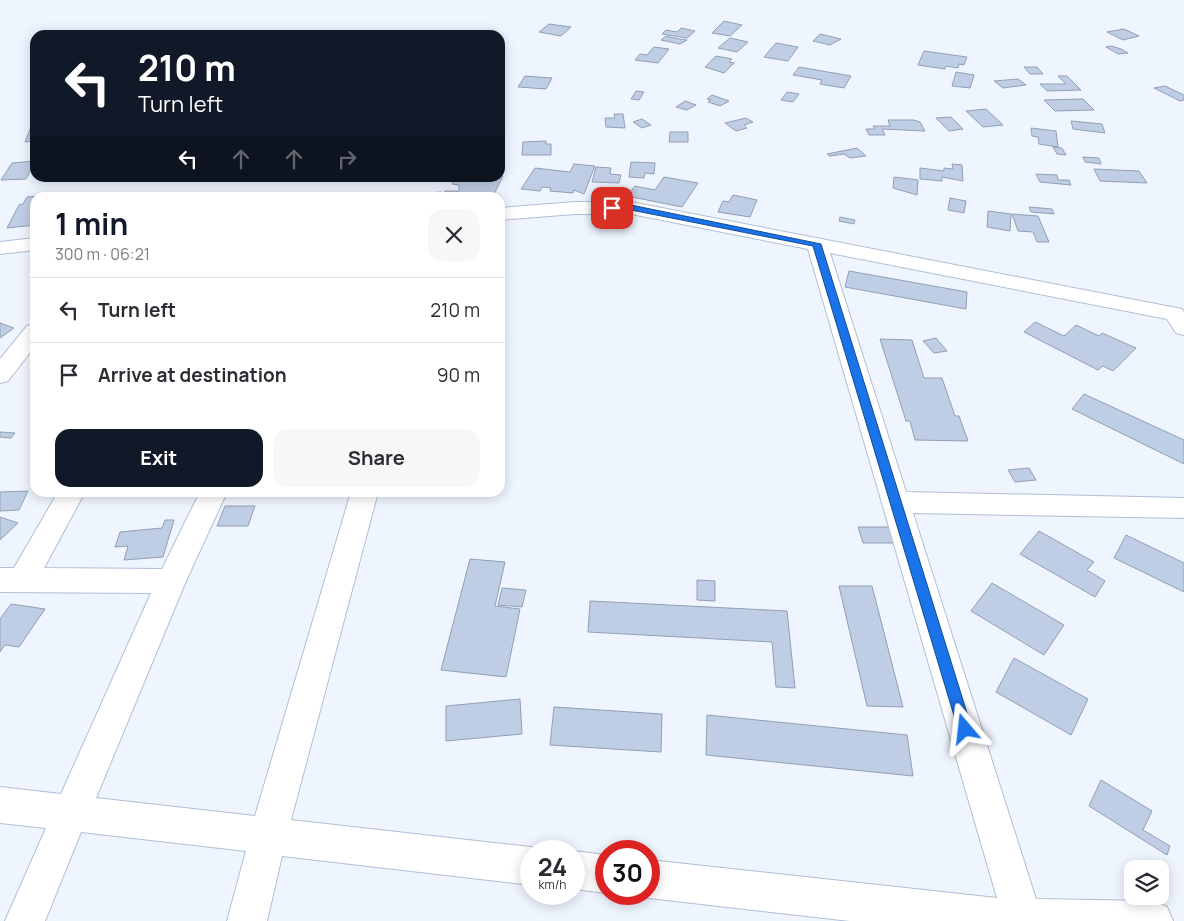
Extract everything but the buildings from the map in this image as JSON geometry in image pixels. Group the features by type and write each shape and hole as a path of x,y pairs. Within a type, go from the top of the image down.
{"street":[{"path":"505,214 575,208 631,208 817,244 1181,319"},
{"path":"817,244 896,502 1005,919"},
{"path":"0,248 30,245"},
{"path":"0,376 30,337"},
{"path":"11,580 69,497"},
{"path":"25,921 70,812 171,581 212,497"},
{"path":"247,921 268,836 364,497"},
{"path":"896,502 1184,508"},
{"path":"11,580 171,581"},
{"path":"0,805 520,865"},
{"path":"660,880 1005,919 1153,921"}],"route":[{"path":"612,208 631,208 817,244 965,729"}]}
